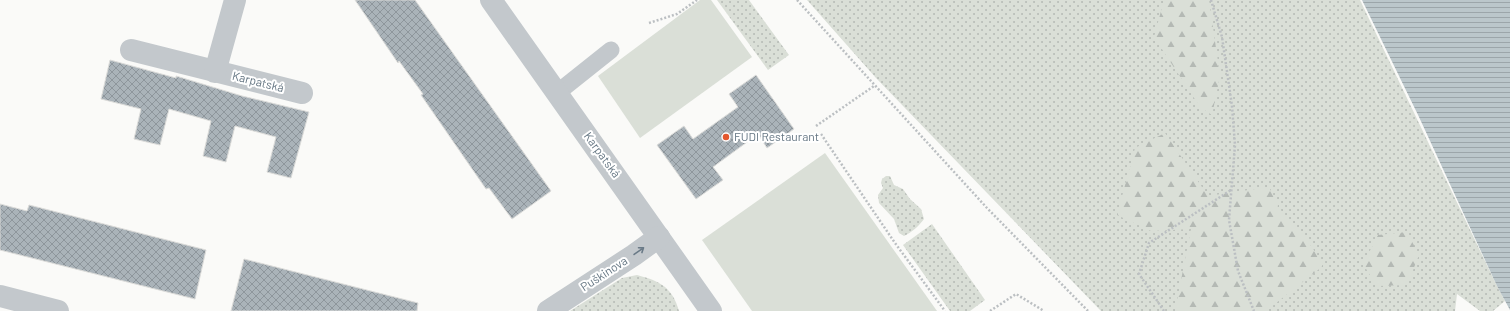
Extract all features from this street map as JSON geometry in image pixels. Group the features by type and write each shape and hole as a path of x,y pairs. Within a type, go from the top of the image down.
{"street":[{"name":"Karpatská","path":"215,72 235,0"},
{"name":"Karpatská","path":"491,0 711,311"},
{"name":"Karpatská","path":"131,50 302,93"},
{"name":"Puškinova","path":"548,311 634,255 659,236"},
{"path":"0,296 58,311"}],"lane":[{"path":"557,93 611,50"}],"path":[{"path":"649,23 677,14 698,0"},
{"path":"797,0 987,208 1088,311"},
{"path":"1211,0 1222,37 1232,106 1235,145 1229,220 1238,271 1254,311"},
{"path":"816,126 874,86"},
{"path":"821,134 944,311"},
{"path":"1164,311 1139,274 1149,243 1232,189"},
{"path":"990,311 1016,294 1044,311"}],"green space":[{"path":"700,0 711,0 752,57 640,138 598,76"},
{"path":"717,0 749,0 789,55 768,70"},
{"path":"807,0 1360,0 1505,301 1493,311 1480,311 1457,294 1455,311 1101,311 876,78"},
{"path":"1164,0 1209,0 1220,76 1212,115 1200,107 1154,37"},
{"path":"1165,133 1208,196 1269,187 1279,208 1312,247 1323,266 1266,311 1175,311 1191,229 1151,231 1117,215 1135,148"},
{"path":"825,153 937,311 752,311 702,240"},
{"path":"886,176 890,176 894,185 903,189 910,199 921,209 924,219 915,229 904,236 899,233 894,219 879,203 878,195 883,188 881,183 882,179"},
{"path":"932,224 985,300 970,311 950,311 903,245"},
{"path":"1407,232 1419,255 1407,285 1377,286 1363,264 1378,235"},
{"path":"637,275 664,286 673,296 679,311 570,311 622,278"}],"shaded area":[{"path":"1362,0 1510,0 1510,310 1497,286 1419,117"}],"building":[{"path":"355,0 415,0 551,191 512,219 489,188 486,189 421,95 423,94 399,61 398,63"},
{"path":"110,60 176,78 176,76 242,96 309,112 291,178 267,172 276,137 235,126 226,162 203,156 211,121 169,109 160,145 134,139 141,109 101,99"},
{"name":"FUDI Restaurant","path":"756,75 794,129 767,148 758,134 713,167 723,180 696,199 657,145 684,126 693,139 738,107 729,94"},
{"path":"0,204 27,211 29,205 206,250 195,299 0,250"},
{"path":"244,259 418,303 417,311 231,311"}],"place":[{"name":"FUDI Restaurant","path":"726,137"}]}
